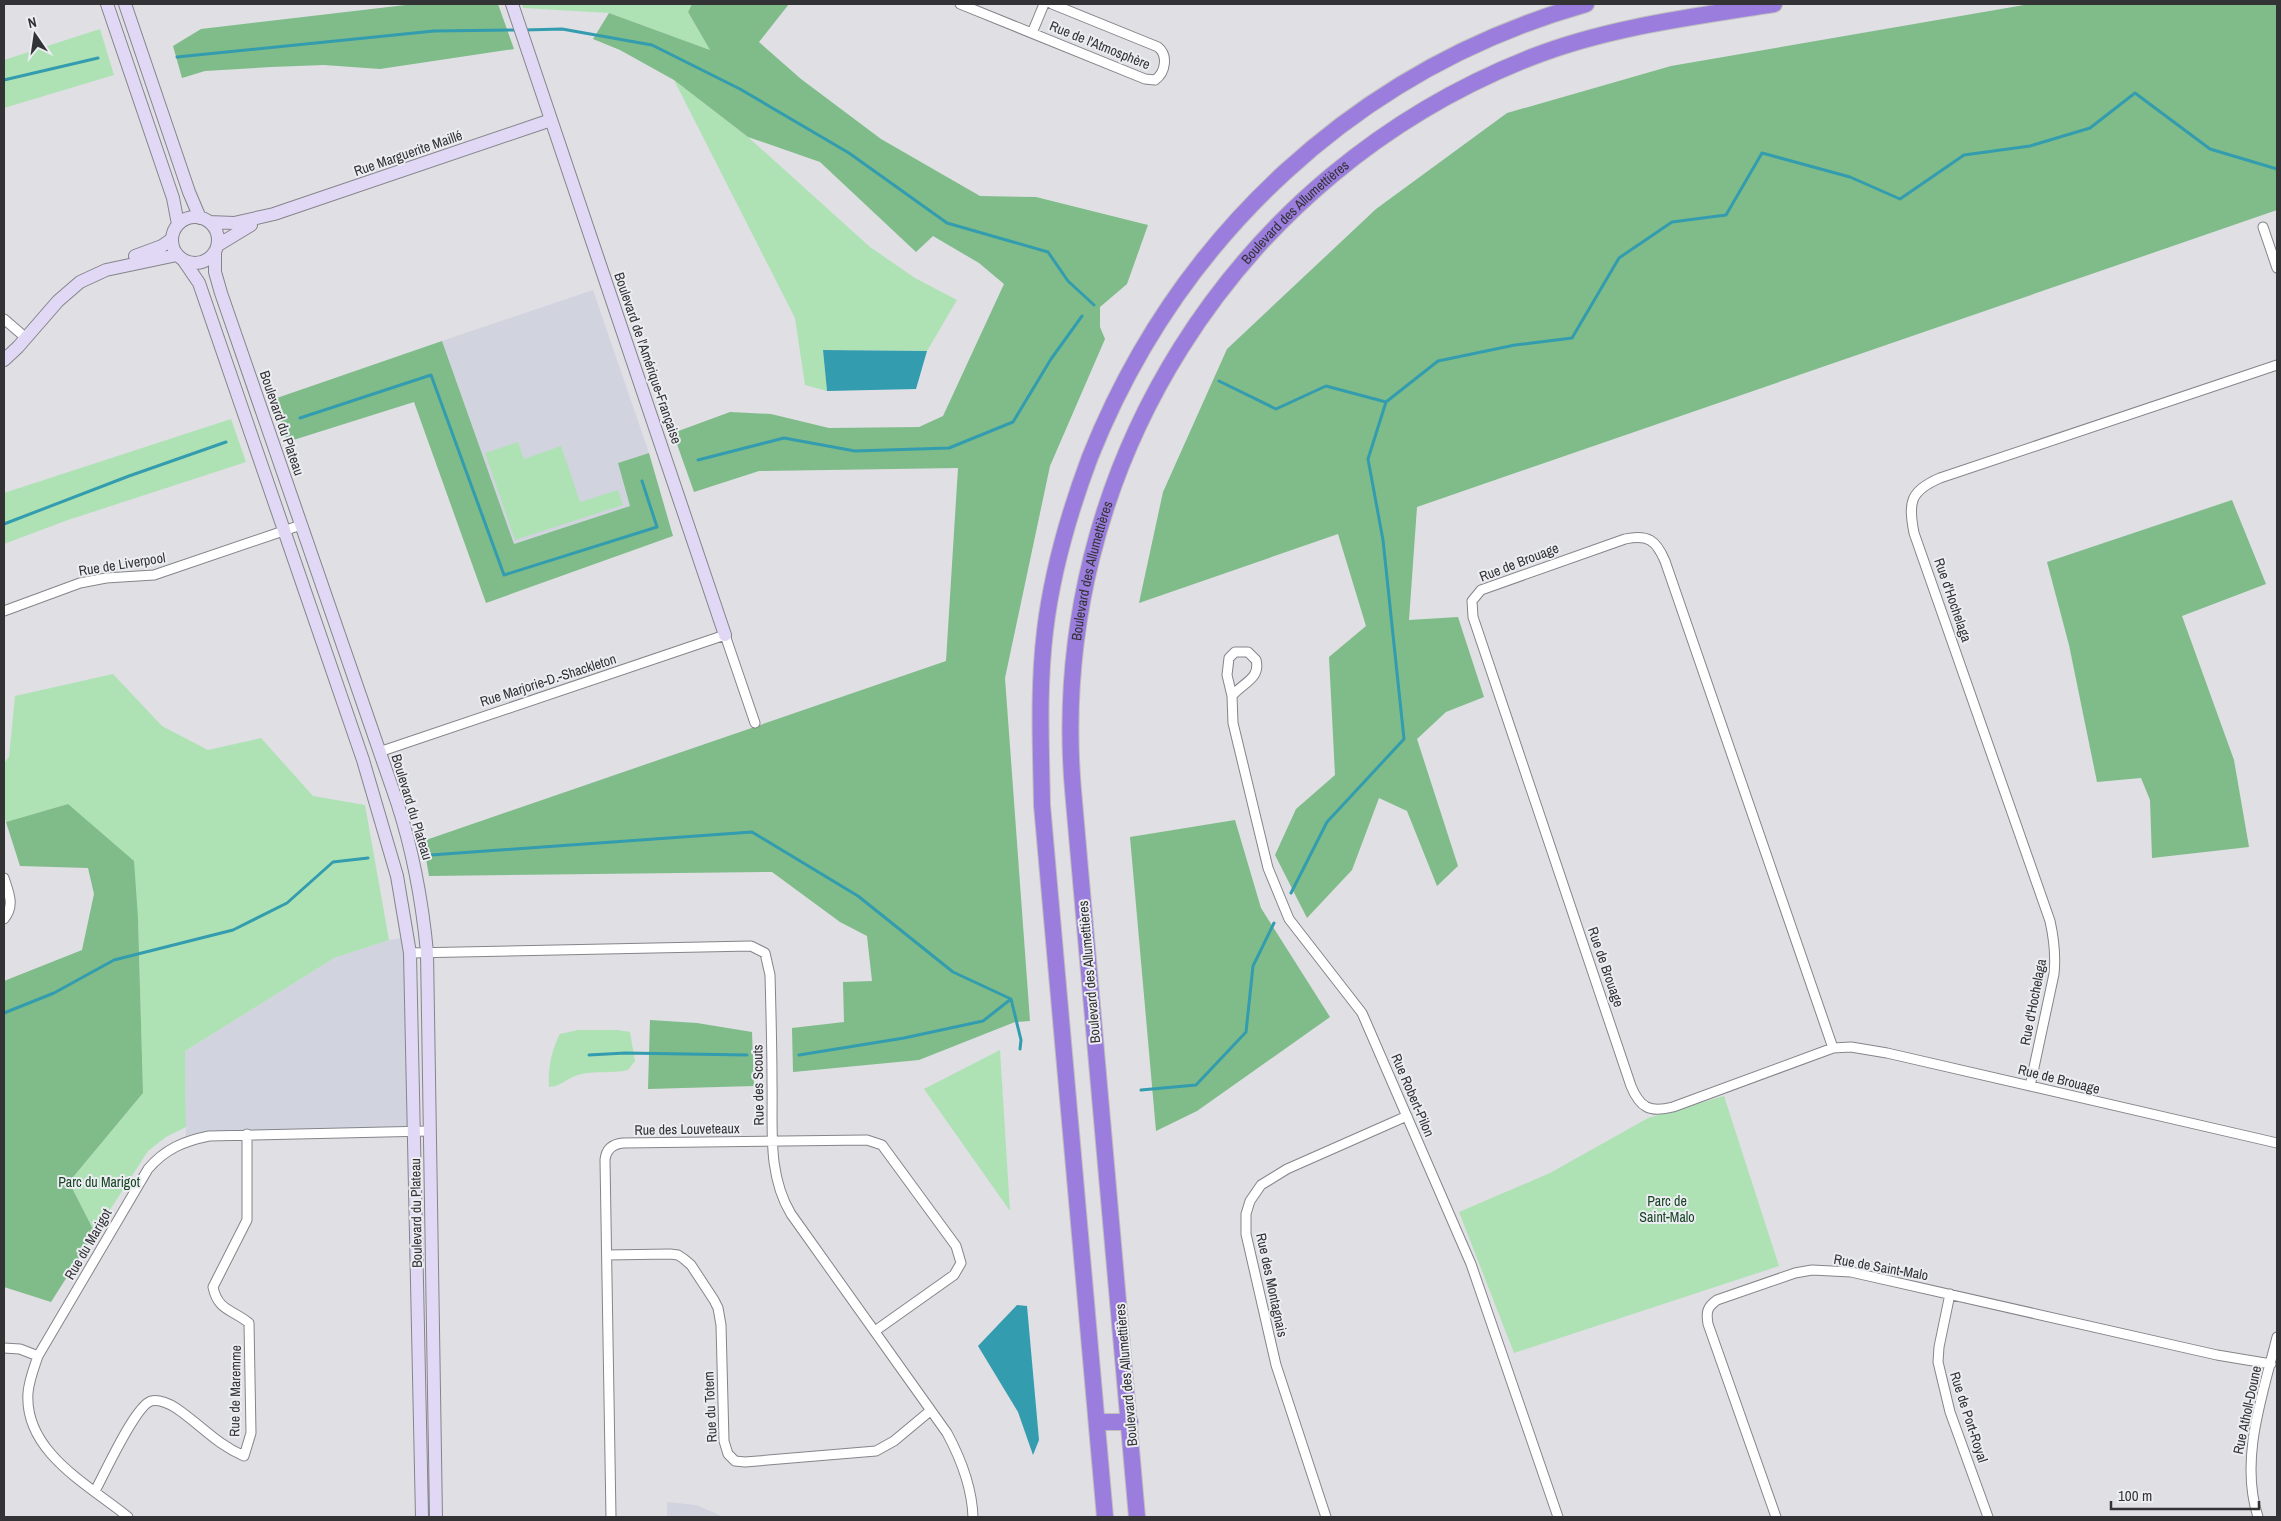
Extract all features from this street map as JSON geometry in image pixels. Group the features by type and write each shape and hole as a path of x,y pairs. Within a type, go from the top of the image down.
{"highway":[{"path":"1105,1517 1042,786 1039,703 1045,630 1060,553 1073,504 1102,427 1123,383 1154,328 1193,272 1230,228 1266,190 1308,151 1355,114 1404,82 1502,33 1586,4"},
{"name":"Boulevard des Allumettières","path":"1137,1517 1069,729 1075,648 1084,590 1109,501 1148,407 1165,374 1194,328 1225,283 1248,256 1308,195 1350,160 1400,126 1485,77 1562,47 1668,20 1774,4"},
{"path":"1098,1422 1130,1422"}],"main road":[{"path":"4,360 70,290 89,277 128,258 162,246 172,239 178,224 173,198 107,4"},
{"path":"106,270 181,258 201,262 216,249 218,236 205,220 189,192 125,4"},
{"name":"Boulevard de l'Amérique-Française","path":"512,4 725,634"},
{"name":"Rue Marguerite Maillé","path":"205,220 234,223 274,214 551,120"},
{"name":"Rue Marguerite Maillé","path":"216,249 237,232 274,214"},
{"path":"178,224 185,220 205,220"},
{"path":"172,239 181,258"},
{"name":"Boulevard du Plateau","path":"216,249 215,272 221,293 409,839 420,896 427,952 436,1517"},
{"name":"Boulevard du Plateau","path":"181,258 198,283 363,760 397,876 410,953 422,1517"}],"street":[{"name":"Rue de l'Atmosphère","path":"960,4 1145,79 1155,80 1159,77 1165,61 1163,51 1158,47 1052,4"},
{"name":"Rue de l'Atmosphère","path":"1032,33 1044,4"},
{"path":"2263,227 2277,268"},
{"path":"4,319 26,338"},
{"name":"Rue d'Hochelaga","path":"2030,1086 2054,974 2056,958 2054,939 2050,921 1914,532 1911,504 1917,491 1940,478 2277,364"},
{"name":"Rue de Liverpool","path":"4,611 80,583 106,578 161,573 301,525"},
{"name":"Rue de Brouage","path":"1833,1048 1665,561 1656,543 1642,537 1625,539 1481,590 1472,601 1473,617 1631,1086 1640,1101 1654,1110 1673,1107 1833,1048 1851,1047 1887,1053 2277,1143"},
{"name":"Boulevard de l'Amérique-Française","path":"725,634 755,723"},
{"name":"Rue Marjorie-D.-Shackleton","path":"379,752 725,634"},
{"name":"Rue Robert-Pilon","path":"1232,696 1239,687 1258,672 1256,660 1248,652 1235,652 1229,658 1227,675 1232,696 1233,723 1268,868 1280,900 1297,930 1362,1013 1471,1264 1558,1517"},
{"path":"4,878 11,902 9,912 4,919"},
{"name":"Rue des Scouts","path":"410,953 751,946 761,950 768,958 770,975 772,1141 776,1177 786,1206 947,1434 958,1456 967,1481 973,1517"},
{"name":"Rue des Montagnais","path":"1326,1517 1276,1365 1246,1234 1246,1214 1250,1201 1261,1185 1287,1168 1406,1116"},
{"name":"Rue du Marigot","path":"128,1517 52,1454 39,1436 28,1402 31,1376 38,1356 136,1186 159,1156 179,1144 196,1138 247,1134 429,1131"},
{"name":"Rue de Maremme","path":"95,1491 137,1412 151,1401 158,1400 176,1408 218,1443 244,1456 251,1427 249,1324 220,1304 213,1286 246,1220 248,1210 247,1134"},
{"name":"Rue des Louveteaux","path":"611,1517 604,1160 605,1154 612,1146 623,1143 772,1141 868,1140 878,1143 887,1150 956,1246 961,1263 954,1275 875,1331"},
{"name":"Rue du Totem","path":"607,1255 678,1255 691,1266 714,1300 718,1308 721,1325 724,1441 728,1454 735,1462 876,1451 894,1441 930,1411"},
{"name":"Rue de Saint-Malo","path":"1776,1517 1706,1314 1709,1306 1725,1297 1795,1273 1812,1270 1851,1272 2217,1354 2271,1364"},
{"name":"Rue de Port-Royal","path":"1950,1294 1938,1347 1938,1362 1950,1412 1988,1517"},
{"name":"Rue Atholl-Doune","path":"2258,1517 2250,1485 2252,1448 2277,1337"},
{"path":"4,1348 11,1347 38,1356"}],"shaded area":[{"path":"593,290 649,453 618,463 630,506 514,544 442,341"},
{"path":"408,937 413,1131 186,1141 185,1051 334,958 389,940"},
{"path":"667,1502 696,1505 724,1517 667,1517"}],"green space":[{"path":"414,4 498,4 514,49 380,69 324,65 271,67 205,71 182,78 173,46 201,29"},
{"path":"522,4 692,4 688,12 710,50 609,13 523,8"},
{"path":"692,4 789,4 759,42 801,79 881,139 980,196 1036,197 1148,225 1127,284 1100,307 1100,327 1105,339 1050,466 1005,678 1030,1021 1015,1022 919,1060 793,1072 792,1028 844,1022 843,982 872,981 867,936 840,922 772,872 429,876 423,841 946,661 958,468 759,471 694,492 673,433 730,412 771,414 829,428 919,427 943,416 1004,284 979,263 933,236 916,252 820,162 748,137 674,80 620,50 593,39 609,13 710,50 688,12"},
{"path":"2030,4 2277,4 2277,210 1417,507 1409,620 1458,617 1484,697 1446,712 1417,739 1458,866 1437,886 1407,811 1379,798 1352,870 1307,918 1275,855 1296,809 1335,775 1329,657 1366,626 1338,534 1139,603 1163,492 1227,349 1376,209 1507,113 1671,66"},
{"path":"100,29 114,75 4,108 4,60"},
{"path":"674,80 748,137 870,247 915,278 957,300 927,351 823,350 827,391 805,385 795,318"},
{"path":"442,341 514,544 630,506 618,463 649,453 673,536 486,603 414,402 287,442 274,399"},
{"path":"231,419 246,462 65,521 4,544 4,493"},
{"path":"518,442 524,459 561,446 580,502 618,490 623,505 515,540 485,453"},
{"path":"2232,500 2266,584 2182,616 2234,760 2249,847 2152,858 2150,800 2141,778 2097,782 2069,645 2047,562"},
{"name":"Parc du Marigot","path":"113,674 162,726 208,750 261,738 313,796 365,805 389,940 334,958 185,1051 186,1127 166,1137 148,1151 95,1233 69,1182 143,1093 138,918 68,804 6,822 4,815 4,763 9,757 15,696"},
{"path":"68,804 134,861 138,918 143,1093 69,1182 95,1233 51,1302 4,1287 4,981 82,950 94,894 88,868 20,866 6,822"},
{"path":"1235,820 1261,908 1330,1017 1197,1111 1156,1131 1130,837"},
{"path":"650,1020 697,1023 752,1032 754,1086 648,1089"},
{"path":"578,1030 630,1032 635,1061 628,1070 596,1072 574,1076 557,1086 549,1087 551,1060 560,1034"},
{"path":"1000,1050 1010,1211 924,1089"},
{"name":"Parc de Saint-Malo","path":"1724,1096 1779,1266 1514,1353 1459,1212 1550,1173 1648,1118"}],"water":[{"path":"823,350 927,351 916,389 827,391"},
{"path":"1017,1305 1027,1306 1039,1440 1033,1455 1018,1412 978,1346"}],"waterway":[{"path":"524,30 562,29 652,45 740,89 849,153 947,223 1048,252 1068,281 1094,305"},
{"path":"177,57 434,31 518,30"},
{"path":"4,80 98,58"},
{"path":"1219,381 1276,409 1326,386 1386,402 1438,361 1515,345 1572,338 1619,258 1672,222 1726,215 1762,153 1850,177 1900,199 1964,155 2030,146 2090,128 2135,93 2210,149 2277,169"},
{"path":"698,460 784,438 855,451 949,448 1013,422 1051,359 1082,316"},
{"path":"300,418 431,375 504,575 657,527 642,481"},
{"path":"1291,893 1327,822 1404,739 1383,540 1368,459 1386,402"},
{"path":"4,524 129,476 226,442"},
{"path":"431,855 752,832 858,896 953,972 1011,999 1021,1040 1020,1049"},
{"path":"4,1013 54,993 114,960 233,930 287,903 333,862 368,858"},
{"path":"1141,1090 1196,1085 1246,1032 1253,966 1274,923"},
{"path":"799,1055 904,1038 983,1021 1011,999"},
{"path":"589,1055 625,1053 747,1055"}]}
